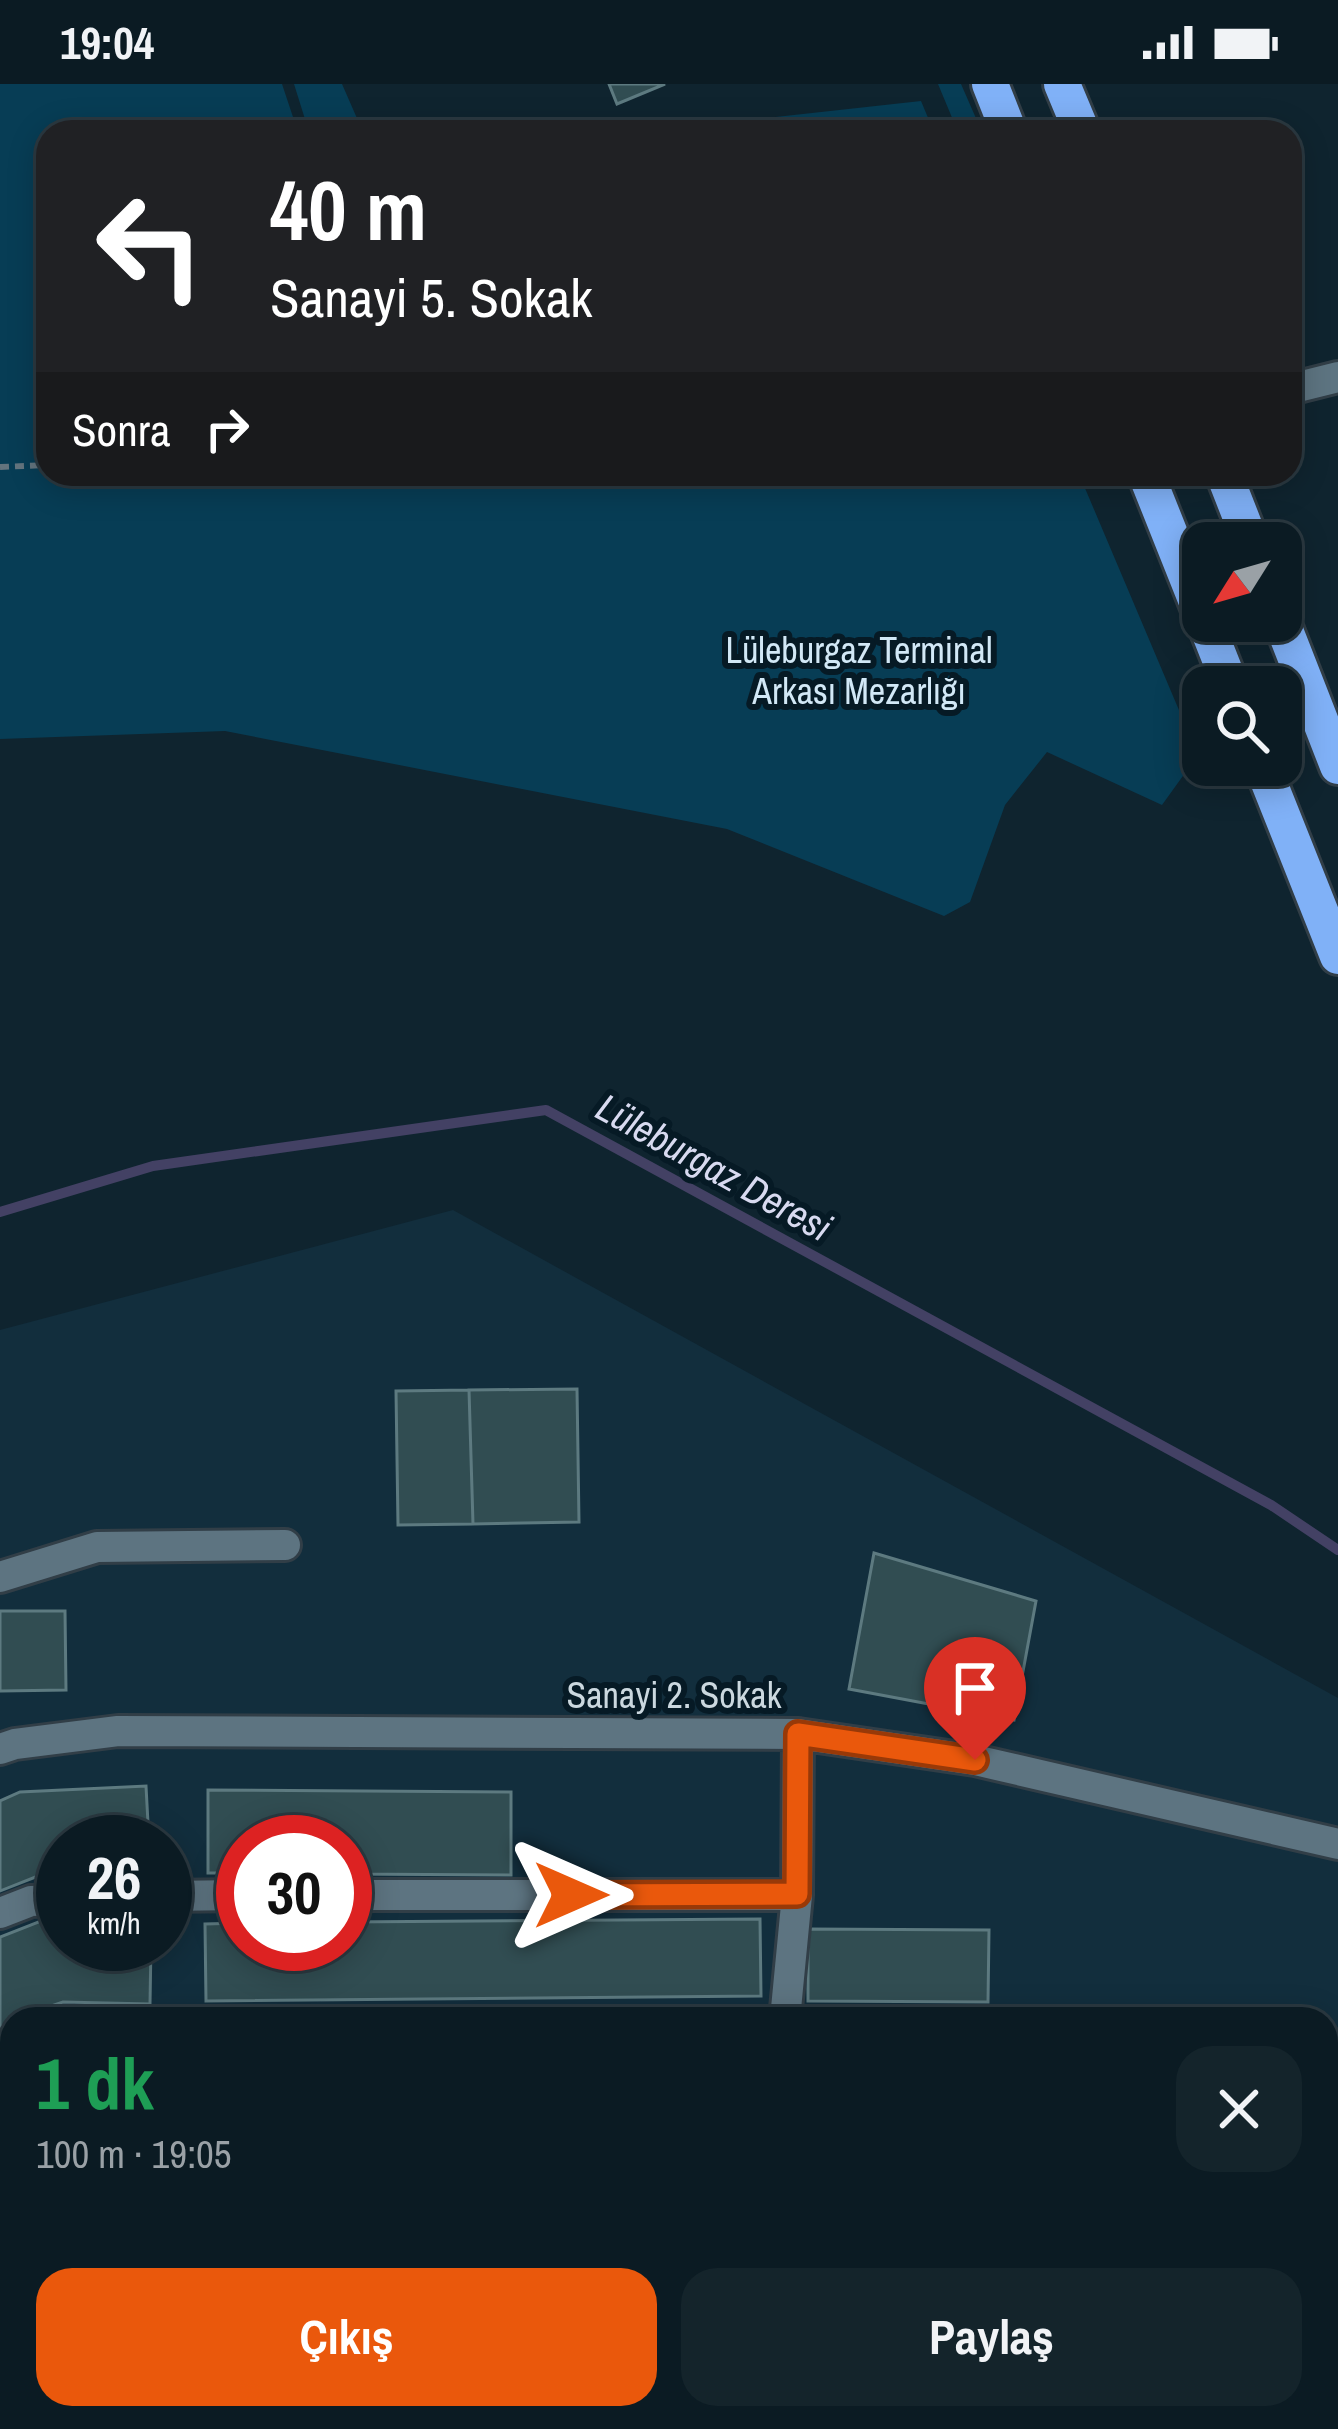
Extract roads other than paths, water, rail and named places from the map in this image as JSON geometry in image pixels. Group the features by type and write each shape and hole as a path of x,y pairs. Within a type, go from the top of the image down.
{"highway":[{"path":"990,84 1004,120"},
{"path":"1062,84 1077,120"},
{"path":"1151,486 1182,564"},
{"path":"1229,486 1243,522"},
{"path":"1290,642 1338,766"},
{"path":"1270,786 1338,956"}],"street":[{"path":"1302,385 1338,377"},
{"path":"0,1577 97,1547 285,1545"},
{"name":"Sanayi 2. Sokak","path":"0,1749 118,1732 798,1734 975,1760 1338,1844"},
{"path":"786,2007 797,1894 798,1734"},
{"path":"372,1895 797,1894"},
{"path":"0,1913 36,1901"}],"waterway":[{"name":"Lüleburgaz Deresi","path":"0,1212 153,1166 546,1110 1271,1505 1338,1550"}],"park label":[{"name":"Lüleburgaz Terminal Arkası Mezarlığı","path":"859,670"}]}
